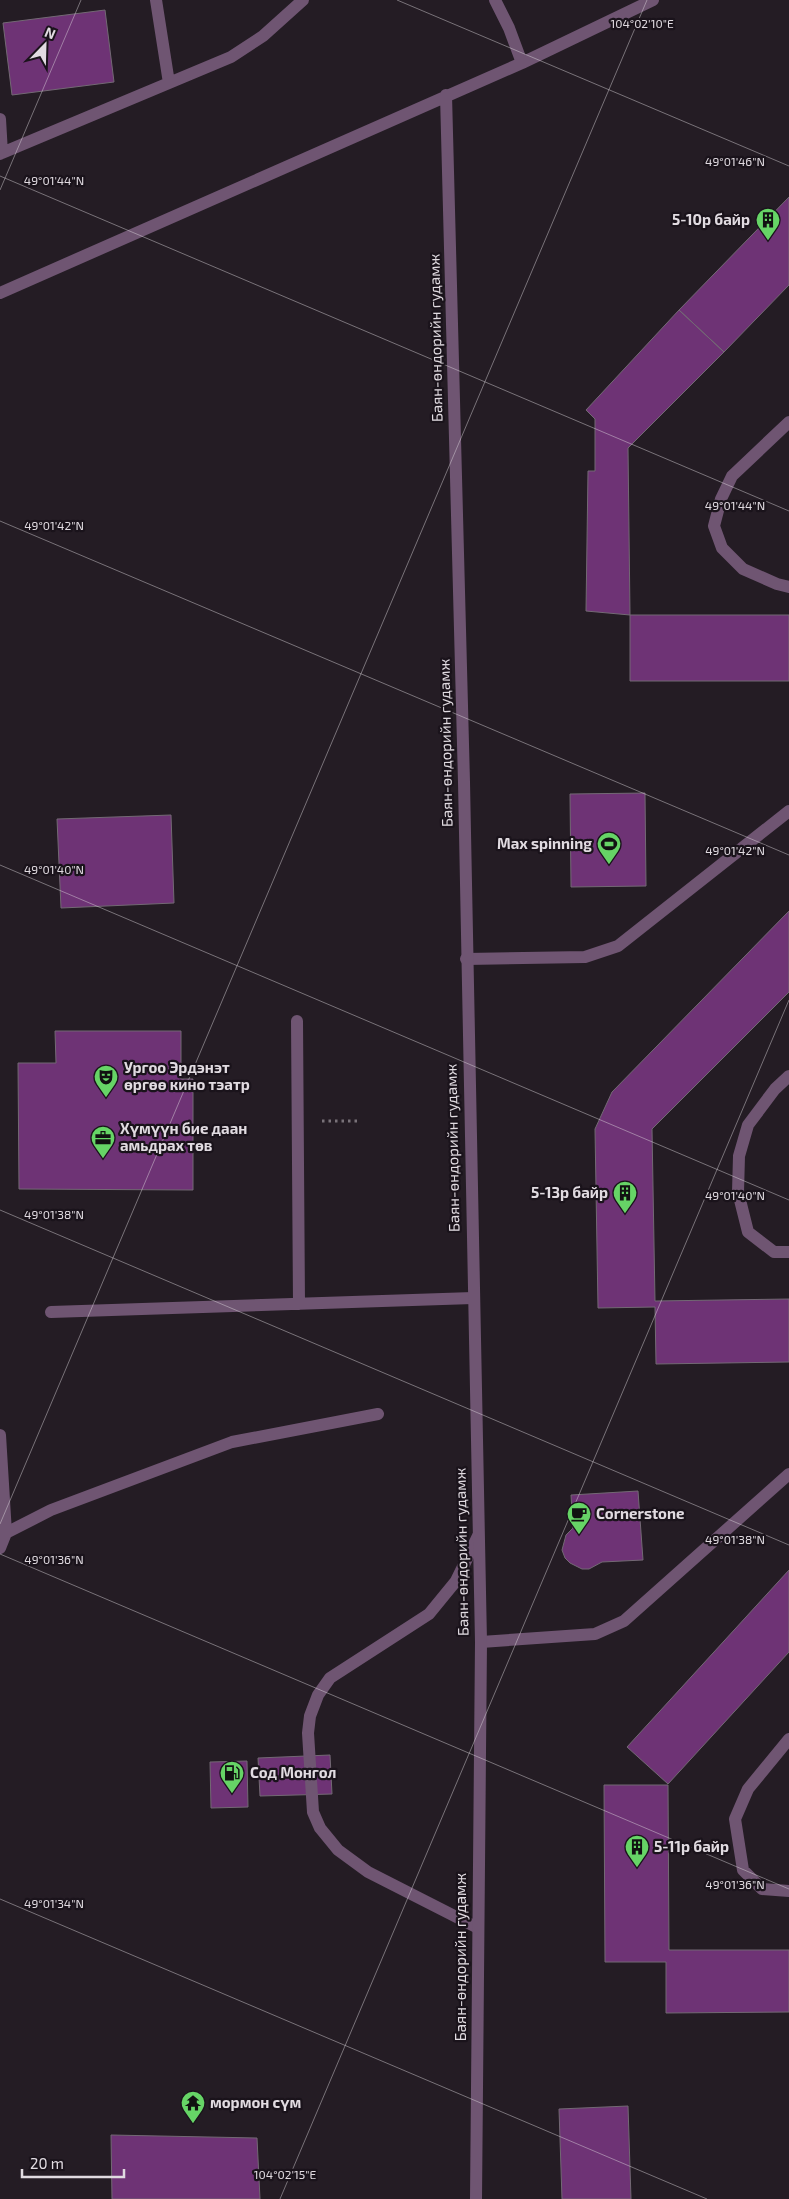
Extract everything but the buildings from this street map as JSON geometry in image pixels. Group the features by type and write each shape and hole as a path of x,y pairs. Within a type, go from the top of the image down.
{"street":[{"path":"156,0 169,83"},
{"path":"0,119 1,154 231,57 263,36 303,0"},
{"path":"495,0 509,28 522,63"},
{"path":"0,293 522,63 653,0"},
{"name":"Баян-өндорийн гудамж","path":"446,96 464,782 481,1642 476,2199"},
{"path":"789,422 732,476 720,498 714,526 722,548 743,569 777,584 789,587"},
{"path":"466,958 585,956 618,946 789,812"},
{"path":"297,1021 299,1304"},
{"path":"789,1076 775,1089 748,1125 739,1156 738,1192 748,1232 774,1252 789,1252"},
{"path":"51,1312 473,1298"},
{"path":"6,1533 52,1510 232,1442 378,1414"},
{"path":"0,1435 6,1533 0,1548"},
{"path":"481,1642 595,1634 624,1621 789,1474"},
{"path":"478,1536 456,1581 429,1614 330,1678 318,1695 310,1716 308,1733 313,1812 320,1828 338,1850 368,1872 478,1928"},
{"path":"789,1739 748,1789 736,1819 743,1870 762,1889 789,1891"}],"path":[{"path":"322,1121 357,1122"}],"place":[{"name":"5-10р байр","path":"768,241"},
{"name":"Max spinning","path":"609,865"},
{"name":"Ургоо Эрдэнэт өргөө кино тэатр","path":"106,1098"},
{"name":"Хүмүүн бие даан амьдрах төв","path":"103,1159"},
{"name":"5-13р байр","path":"625,1214"},
{"name":"Cornerstone","path":"579,1535"},
{"name":"Сод Монгол","path":"232,1794"},
{"name":"5-11р байр","path":"637,1868"},
{"name":"мормон сүм","path":"193,2124"}]}
